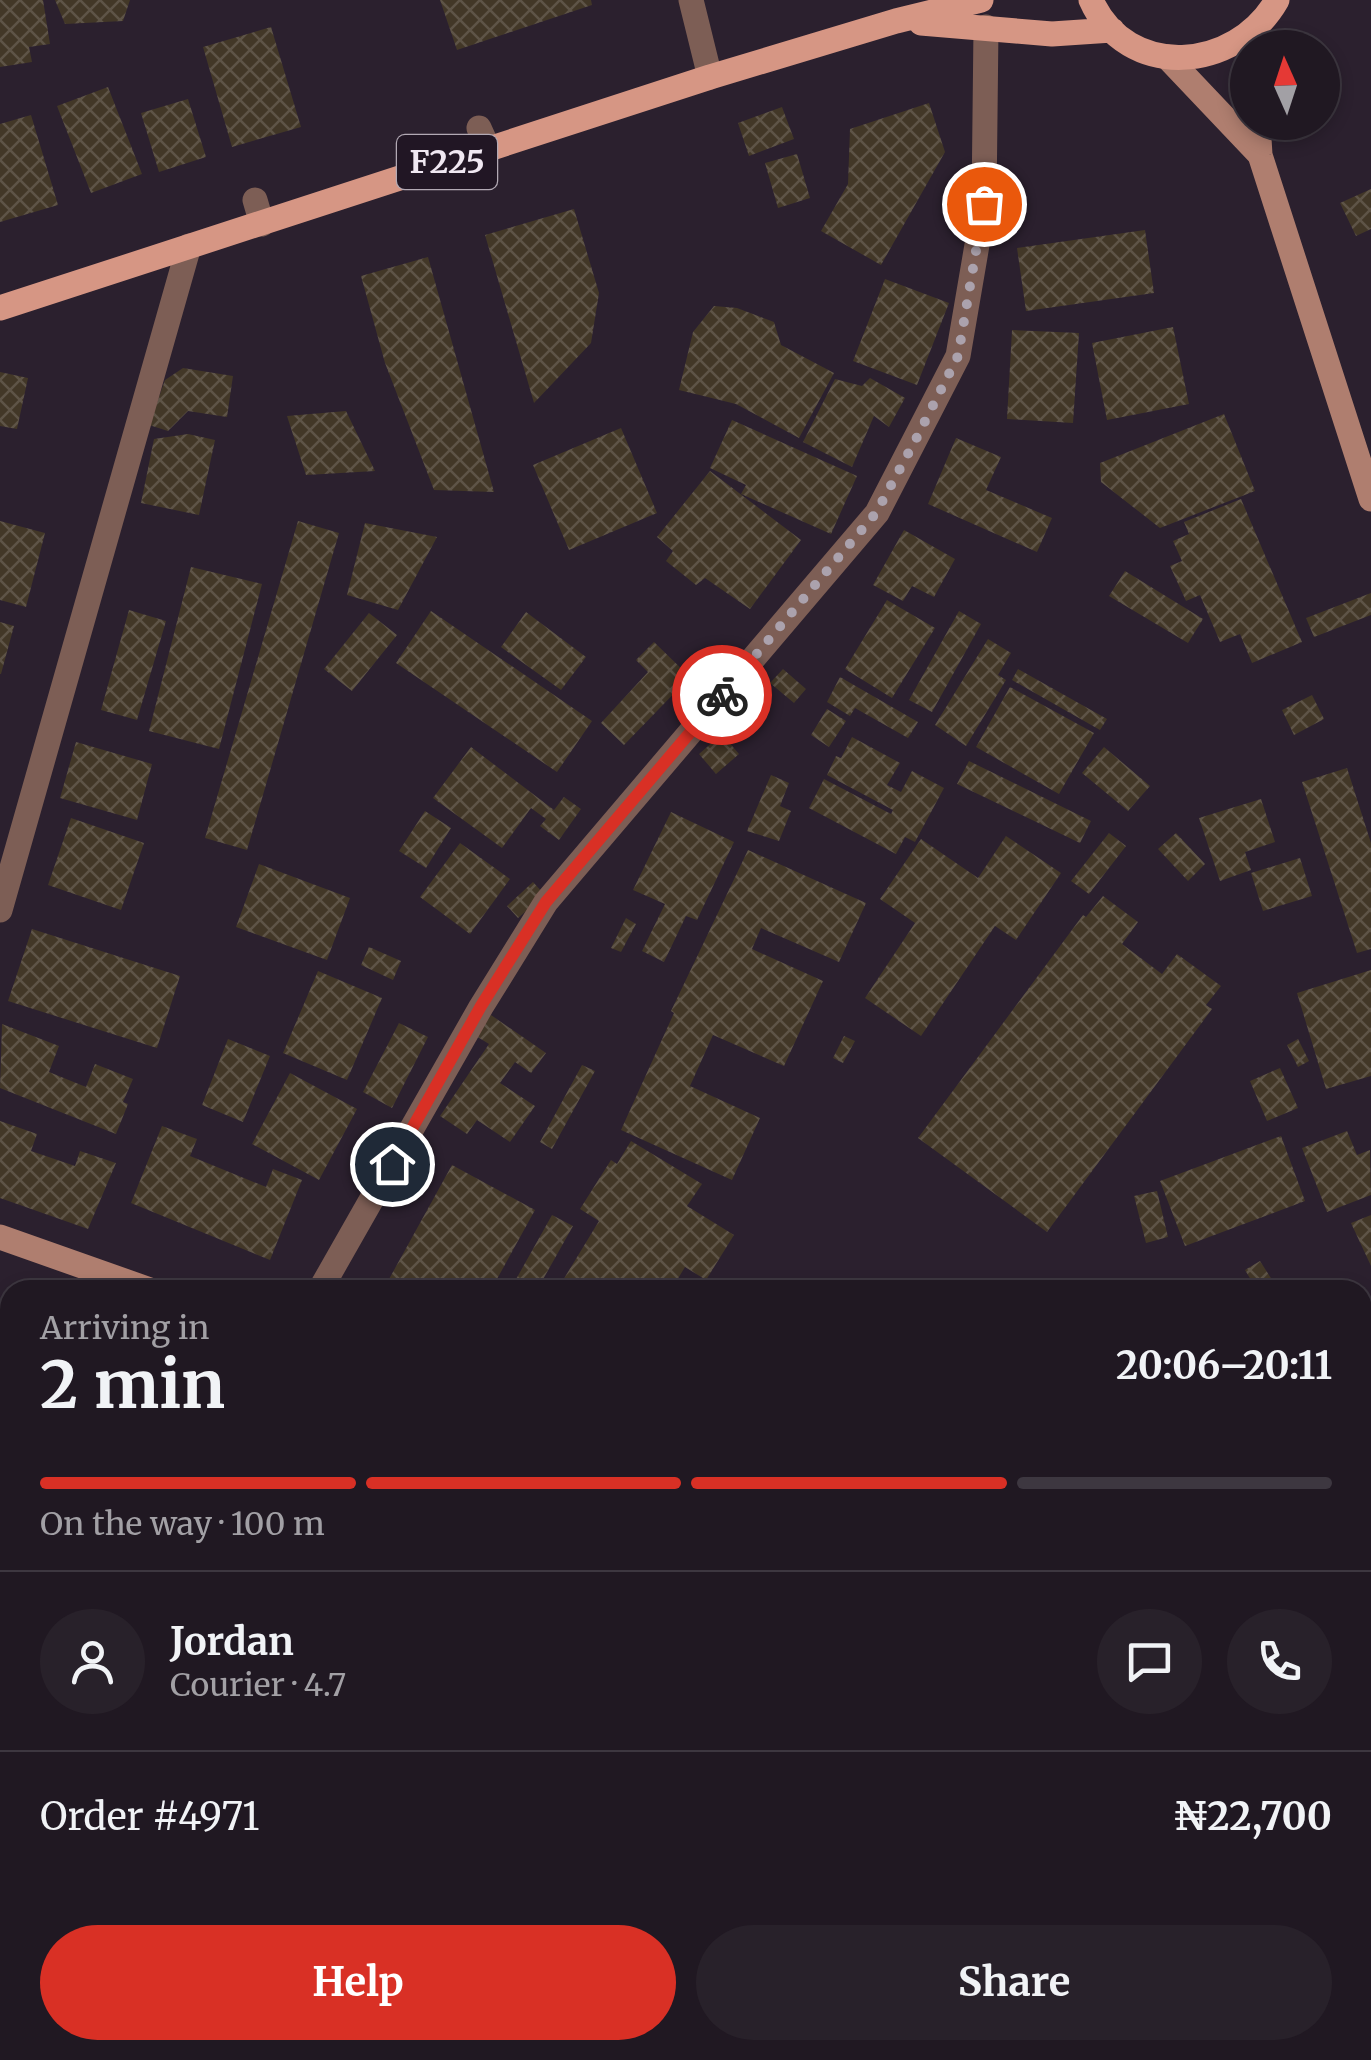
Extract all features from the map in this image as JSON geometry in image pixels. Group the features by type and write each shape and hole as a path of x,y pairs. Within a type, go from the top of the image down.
{"main road":[{"name":"F225","path":"0,308 190,246 258,212 483,138 981,0"},
{"path":"1091,0 1112,30 1138,48 1166,57 1197,57 1230,48"},
{"path":"1259,30 1276,0"},
{"name":"F225","path":"896,22 1052,34 1112,30"},
{"path":"1166,57 1260,155"},
{"path":"1259,140 1260,155 1371,498"},
{"path":"0,1237 122,1280"}],"street":[{"path":"691,0 710,77"},
{"path":"326,1280 481,1006 546,902 876,513 916,439 958,356 972,282 984,204 986,27"},
{"path":"0,910 190,246"}],"building":[{"path":"0,0 43,0 50,44 29,47 32,62 0,67"},
{"path":"55,0 130,0 123,21 65,24"},
{"path":"440,0 591,0 592,5 457,50"},
{"path":"271,27 301,127 232,147 203,47"},
{"path":"108,87 142,174 91,193 57,106"},
{"path":"188,99 206,157 159,172 141,113"},
{"path":"929,103 945,152 881,265 821,231 848,184 850,129"},
{"path":"782,107 794,139 749,156 738,123"},
{"path":"31,115 58,205 0,222 0,124"},
{"path":"797,154 810,198 778,208 765,163"},
{"path":"1371,189 1371,229 1356,236 1340,203"},
{"path":"574,209 599,293 591,343 534,403 485,235"},
{"path":"1145,230 1154,293 1026,311 1017,248"},
{"path":"428,257 494,492 434,490 385,363 361,276"},
{"path":"885,279 949,303 917,385 853,361"},
{"path":"714,306 737,308 774,322 781,345 834,373 799,438 736,404 679,390 693,332"},
{"path":"1173,327 1189,404 1107,420 1092,343"},
{"path":"1012,330 1079,333 1073,423 1007,419"},
{"path":"183,368 233,376 227,417 188,411 168,431 149,425 165,380"},
{"path":"0,372 28,378 17,429 0,426"},
{"path":"870,378 905,398 889,427 874,416 852,467 803,442 835,379 862,386"},
{"path":"346,411 375,471 306,475 287,416"},
{"path":"1224,414 1255,491 1160,528 1101,482 1100,463"},
{"path":"732,420 857,476 831,534 741,494 746,485 710,468"},
{"path":"621,428 657,513 569,550 533,465"},
{"path":"188,434 215,440 199,515 141,503 154,439"},
{"path":"956,438 1001,457 986,490 1052,518 1037,552 928,504"},
{"path":"710,471 801,540 750,609 705,578 696,585 666,561 673,551 657,537"},
{"path":"1241,499 1302,642 1252,663 1240,634 1220,642 1200,595 1186,601 1170,566 1182,561 1173,541 1189,534 1184,522"},
{"path":"0,521 45,533 26,607 0,600"},
{"path":"298,521 339,533 247,850 205,838"},
{"path":"365,523 437,537 398,610 347,595"},
{"path":"904,530 955,559 934,597 912,586 903,601 873,585"},
{"path":"191,567 262,584 219,749 149,731"},
{"path":"1125,571 1203,619 1188,643 1109,596"},
{"path":"1371,593 1371,615 1314,637 1306,618"},
{"path":"887,600 935,628 892,698 845,669"},
{"path":"129,610 166,621 137,720 101,710"},
{"path":"431,611 592,721 557,772 396,663"},
{"path":"959,611 981,624 932,712 909,700"},
{"path":"526,612 586,657 561,690 501,647"},
{"path":"369,613 397,635 352,691 324,669"},
{"path":"0,622 14,626 1,674 0,674"},
{"path":"988,639 1011,653 998,675 1006,680 966,746 935,725"},
{"path":"654,642 690,677 624,745 601,723 648,672 636,660"},
{"path":"783,669 806,689 794,703 770,683"},
{"path":"1018,669 1107,719 1100,730 1012,680"},
{"path":"840,677 918,722 908,738 855,708 850,716 827,702"},
{"path":"1010,687 1094,733 1059,794 976,747"},
{"path":"1312,695 1324,719 1294,735 1282,710"},
{"path":"827,709 846,721 829,747 811,735"},
{"path":"722,734 739,754 716,774 699,754"},
{"path":"852,737 900,763 887,785 901,792 912,771 944,788 915,842 905,837 896,854 809,808 824,779 891,814 893,810 827,775"},
{"path":"76,742 152,764 137,820 60,798"},
{"path":"471,747 554,810 564,797 581,809 559,840 540,826 546,819 531,808 502,848 433,798"},
{"path":"1104,747 1150,786 1128,811 1082,773"},
{"path":"969,761 1091,821 1080,843 957,784"},
{"path":"1347,768 1371,843 1371,949 1357,953 1302,782"},
{"path":"771,775 789,783 780,806 791,811 779,841 747,831"},
{"path":"1261,799 1275,842 1245,852 1251,870 1220,881 1199,818"},
{"path":"425,811 451,828 426,868 399,851"},
{"path":"671,812 734,842 697,920 686,916 664,962 642,951 665,904 633,890"},
{"path":"71,818 144,843 121,910 48,885"},
{"path":"1109,833 1126,846 1089,894 1071,881"},
{"path":"1176,833 1205,864 1188,881 1158,849"},
{"path":"1006,836 1061,873 1016,940 995,926 921,1036 865,998 915,923 880,899 921,839 978,878"},
{"path":"460,843 510,879 470,934 420,897"},
{"path":"748,850 866,903 839,962 761,928 752,949 823,981 784,1066 713,1035 690,1086 760,1118 732,1180 621,1130 674,1013 671,1011"},
{"path":"1300,858 1312,896 1263,911 1251,873"},
{"path":"259,864 350,898 327,960 236,927"},
{"path":"533,882 545,895 518,918 507,906"},
{"path":"1103,896 1138,922 1122,944 1162,974 1177,954 1221,986 1206,1005 1212,1009 1047,1232 918,1138 1083,915 1086,917"},
{"path":"626,918 636,924 621,952 611,948"},
{"path":"32,929 180,976 157,1048 8,1001"},
{"path":"369,947 401,961 393,980 361,965"},
{"path":"1371,970 1371,1076 1326,1089 1297,993"},
{"path":"318,971 382,998 347,1080 283,1053"},
{"path":"491,1015 546,1053 531,1073 515,1062 500,1083 535,1106 510,1142 477,1120 467,1134 440,1116 489,1044 476,1036"},
{"path":"399,1023 428,1037 392,1108 363,1092"},
{"path":"2,1024 59,1046 49,1072 86,1087 95,1064 133,1079 116,1134 0,1088"},
{"path":"844,1036 855,1041 843,1063 833,1058"},
{"path":"228,1039 270,1056 243,1122 202,1105"},
{"path":"1298,1039 1309,1061 1298,1067 1287,1045"},
{"path":"582,1065 595,1071 552,1149 540,1142"},
{"path":"1280,1068 1298,1108 1267,1121 1250,1081"},
{"path":"290,1073 357,1109 319,1180 252,1144"},
{"path":"0,1121 37,1134 31,1151 75,1166 80,1151 116,1163 88,1229 0,1198"},
{"path":"162,1126 197,1139 190,1156 266,1187 273,1169 302,1180 270,1260 131,1203"},
{"path":"1347,1131 1357,1155 1370,1150 1371,1195 1327,1212 1302,1148"},
{"path":"1281,1136 1305,1201 1185,1246 1160,1181"},
{"path":"631,1141 702,1184 687,1206 734,1235 706,1280 685,1267 677,1280 563,1280 599,1221 580,1209 611,1160 617,1164"},
{"path":"452,1165 535,1210 496,1280 389,1280"},
{"path":"1157,1191 1168,1237 1146,1243 1134,1196"},
{"path":"552,1215 573,1226 543,1280 516,1280"},
{"path":"1371,1215 1371,1266 1351,1223"},
{"path":"1260,1261 1272,1280 1251,1280 1245,1270"}],"way so far":[{"path":"722,695 876,513 916,439 958,356 984,204"}],"route":[{"path":"392,1164 481,1006 546,902 722,695"}]}
